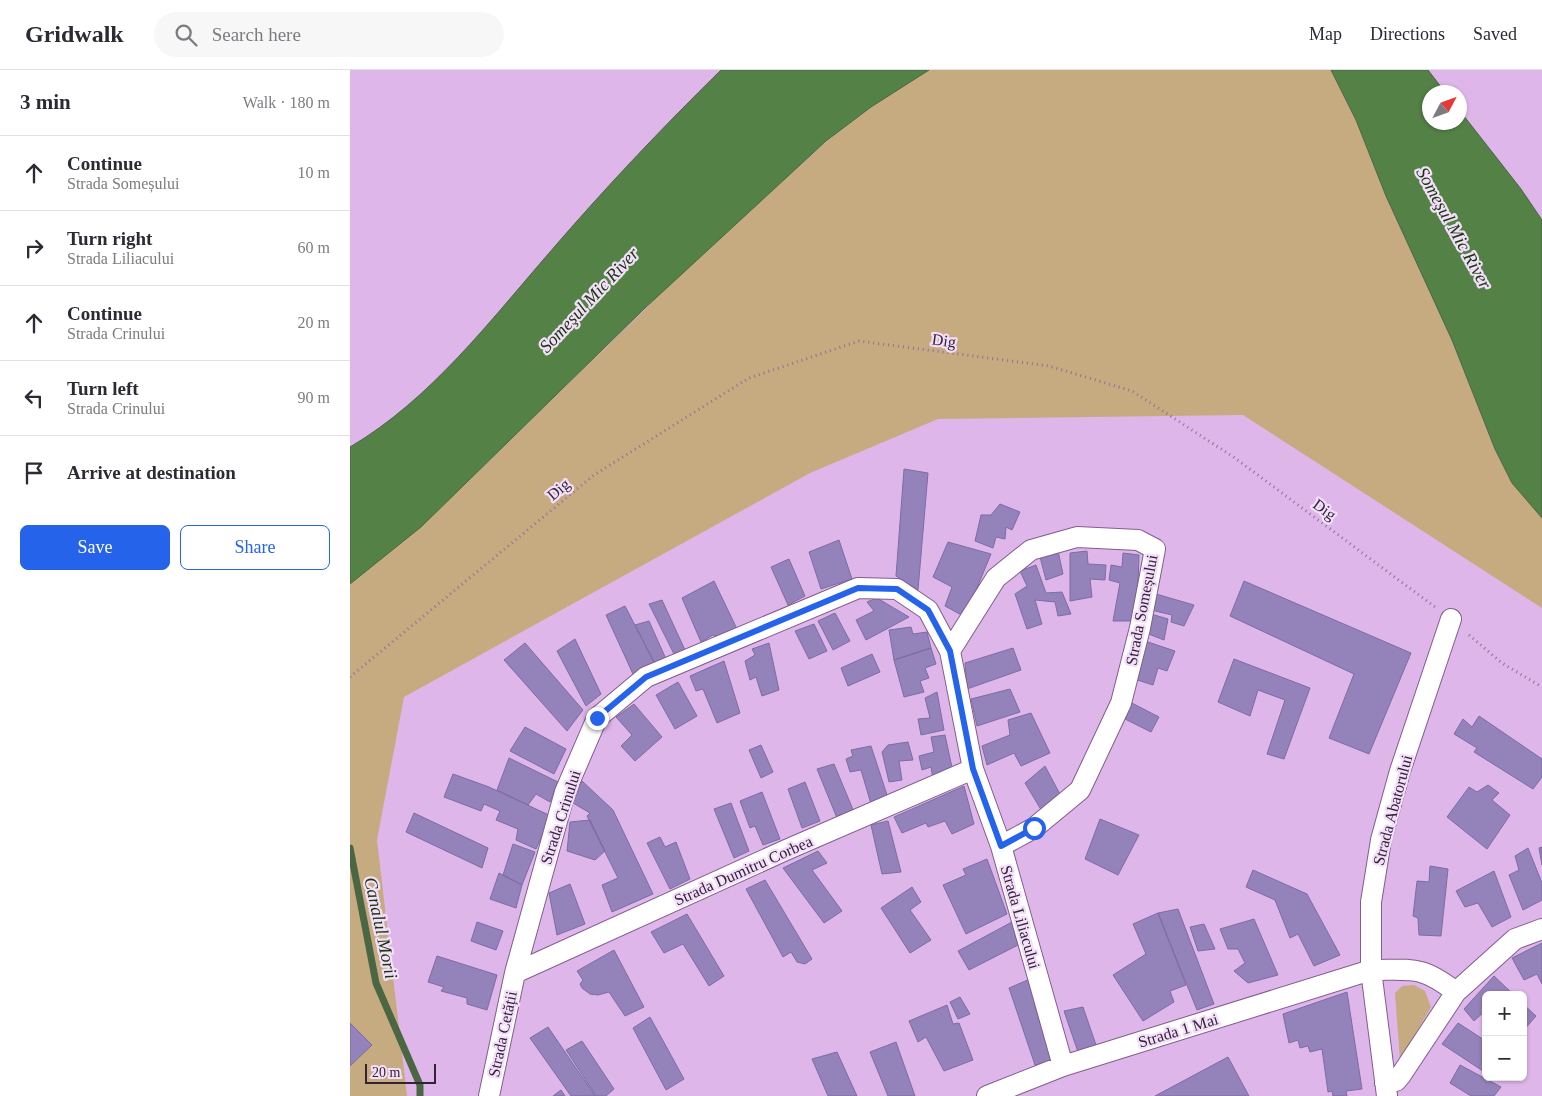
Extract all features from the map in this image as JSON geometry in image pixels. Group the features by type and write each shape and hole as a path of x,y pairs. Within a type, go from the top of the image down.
{"street":[{"name":"Strada Someșului","path":"950,651 996,578 1031,550 1077,537 1138,540 1155,549 1140,628 1120,703 1080,790 1034,828 1001,846"},
{"name":"Strada Crinului","path":"515,973 565,792 597,718 646,677 858,588 897,589 928,610 950,651"},
{"name":"Strada Abatorului","path":"1386,1090 1371,970 1371,902 1381,840 1400,771 1451,619"},
{"name":"Strada Liliacului","path":"950,651 973,769 1001,846 1063,1066"},
{"name":"Strada Dumitru Corbea","path":"515,973 786,850 973,769"},
{"path":"1386,1090 1401,1075 1456,992 1515,939 1542,929"},
{"name":"Strada 1 Mai","path":"987,1096 1063,1066 1371,970 1422,970 1436,977 1456,992"},
{"name":"Strada Cetății","path":"489,1096 515,973"}],"path":[{"name":"Dig","path":"351,677 594,475 749,378 859,341 1049,366 1132,390 1235,458 1451,619 1502,663 1542,687"}],"shaded area":[{"path":"929,70 1331,70 1356,120 1386,196 1452,340 1495,449 1512,483 1542,518 1542,608 1243,415 938,419 810,473 404,697 377,840 407,1096 350,1096 350,584 469,480 701,255 827,141 871,107"},
{"path":"1414,985 1425,991 1431,1007 1400,1060 1395,993 1402,986"}],"water":[{"name":"Someşul Mic River","path":"721,70 929,70 871,107 826,141 644,309 421,527 350,584 350,447 379,428 407,406 458,358 612,182"},
{"name":"Someşul Mic River","path":"1331,70 1428,70 1440,85 1422,85 1422,130 1467,130 1467,120 1521,189 1542,220 1542,518 1512,483 1495,449 1452,340 1386,196 1356,120"}],"building":[{"path":"904,469 928,473 918,590 896,576"},
{"path":"1000,504 1020,512 1012,530 1006,527 1005,539 996,537 993,548 975,541 981,515 991,515"},
{"path":"839,540 852,579 821,589 809,552"},
{"path":"948,542 991,554 965,617 945,606 952,587 933,577"},
{"path":"1058,551 1063,574 1046,580 1040,557"},
{"path":"1087,551 1088,564 1106,565 1105,580 1090,579 1092,597 1070,601 1070,553"},
{"path":"1123,553 1139,555 1138,583 1132,621 1113,621 1120,583 1109,580 1111,565 1122,567"},
{"path":"789,559 805,596 788,605 771,567"},
{"path":"1036,565 1046,593 1062,592 1071,614 1058,616 1055,602 1035,600 1042,624 1027,629 1015,594 1027,586 1020,571"},
{"path":"714,581 737,629 718,637 713,635 701,642 682,598"},
{"path":"1244,581 1411,653 1369,754 1329,738 1354,674 1230,616"},
{"path":"1156,594 1194,605 1184,626 1171,622 1172,615 1151,610"},
{"path":"877,598 909,617 866,640 856,620 874,611 867,602"},
{"path":"662,600 685,650 674,654 649,604"},
{"path":"625,606 655,664 633,674 606,615"},
{"path":"835,613 850,641 833,650 818,621"},
{"path":"1151,614 1168,619 1164,640 1146,633"},
{"path":"649,621 666,659 655,664 635,625"},
{"path":"814,624 827,651 809,659 795,631"},
{"path":"911,627 913,634 927,632 931,648 894,660 889,630"},
{"path":"575,639 601,694 586,706 557,651"},
{"path":"1145,641 1175,651 1167,671 1158,668 1153,685 1134,679"},
{"path":"525,643 583,710 567,731 504,660"},
{"path":"769,643 779,690 762,696 756,677 750,680 745,661 755,655 752,649"},
{"path":"931,648 936,664 925,668 929,678 920,681 924,692 904,697 894,660"},
{"path":"1013,648 1021,670 967,689 965,663"},
{"path":"872,654 880,672 848,686 841,668"},
{"path":"1234,659 1310,688 1284,759 1267,754 1285,700 1258,690 1250,716 1218,702"},
{"path":"724,661 740,713 717,723 703,689 696,691 690,676"},
{"path":"678,682 697,716 675,729 656,695"},
{"path":"1010,689 1020,712 977,726 971,699"},
{"path":"937,692 944,730 921,735 918,719 930,718 925,698"},
{"path":"1126,700 1159,717 1151,732 1121,717"},
{"path":"634,704 662,737 635,761 621,746 632,735 616,717"},
{"path":"1031,713 1050,753 1021,766 1014,753 987,765 982,746 1010,735 1008,720"},
{"path":"1479,716 1542,759 1542,777 1533,789 1474,752 1477,748 1454,734 1463,719 1472,727"},
{"path":"525,727 566,749 554,774 510,751"},
{"path":"945,735 953,772 933,779 931,767 922,770 919,756 934,752 931,737"},
{"path":"908,742 913,760 899,761 902,780 889,782 882,752 888,745"},
{"path":"761,745 773,772 761,778 749,750"},
{"path":"871,746 888,798 871,804 861,770 850,772 846,759 853,756 851,750"},
{"path":"509,758 558,782 550,802 536,794 528,805 497,790"},
{"path":"834,764 854,812 837,818 817,769"},
{"path":"1045,766 1062,798 1043,813 1025,783"},
{"path":"453,774 489,787 551,816 536,849 516,840 518,829 496,820 500,811 484,804 481,811 444,797"},
{"path":"582,781 613,810 653,894 612,912 602,885 618,878 587,816 590,813 573,803"},
{"path":"805,782 820,821 802,828 788,789"},
{"path":"1488,785 1499,793 1492,800 1510,815 1487,849 1447,817 1469,787 1477,792"},
{"path":"964,786 974,824 952,834 945,821 928,827 926,823 902,833 894,817"},
{"path":"762,792 780,839 763,845 755,826 750,828 740,801"},
{"path":"731,803 749,851 734,858 714,809"},
{"path":"414,813 488,848 482,868 406,832"},
{"path":"1100,819 1139,835 1118,875 1085,859"},
{"path":"590,820 605,851 595,860 567,851 570,822"},
{"path":"888,821 901,872 882,874 871,825"},
{"path":"660,837 665,847 676,842 690,879 670,889 647,843"},
{"path":"513,844 535,852 522,885 503,875"},
{"path":"1542,847 1542,865 1539,848"},
{"path":"1528,848 1542,883 1542,900 1523,910 1509,875 1519,870 1515,856"},
{"path":"818,851 827,863 812,870 842,911 824,923 783,868"},
{"path":"987,859 1007,914 966,934 943,885 966,875 963,869"},
{"path":"1430,866 1448,869 1441,936 1419,935 1418,918 1413,916 1417,881 1429,882"},
{"path":"1253,870 1307,894 1340,955 1314,966 1298,934 1290,938 1275,900 1246,887"},
{"path":"1494,871 1511,917 1492,927 1478,903 1465,907 1456,891"},
{"path":"499,873 522,885 516,908 490,899"},
{"path":"765,880 812,959 805,964 797,962 791,952 783,957 746,889"},
{"path":"570,884 585,924 557,935 549,893"},
{"path":"912,887 921,902 910,910 931,940 910,953 881,908"},
{"path":"1178,909 1214,1004 1197,1010 1158,913"},
{"path":"1158,913 1186,985 1170,991 1174,1002 1143,1021 1113,975 1146,954 1133,924"},
{"path":"687,914 724,976 709,986 683,944 664,953 651,932"},
{"path":"1254,919 1278,975 1248,983 1234,971 1245,963 1238,949 1228,949 1220,929"},
{"path":"477,922 503,931 496,950 471,941"},
{"path":"1012,922 1020,944 969,970 958,951"},
{"path":"1204,924 1215,949 1198,951 1190,927"},
{"path":"1542,943 1542,984 1537,974 1524,980 1512,958"},
{"path":"614,950 644,1007 625,1016 609,992 598,995 590,994 582,988 580,984 583,980 577,971"},
{"path":"437,956 497,975 487,1010 467,1004 467,998 441,991 444,987 428,982"},
{"path":"1494,976 1510,991 1482,991 1482,1014 1474,1021 1464,1009"},
{"path":"1030,979 1052,1060 1035,1065 1009,988"},
{"path":"1347,992 1362,1089 1346,1091 1347,1096 1333,1096 1332,1091 1328,1092 1322,1049 1310,1052 1308,1046 1300,1048 1298,1040 1289,1043 1283,1014"},
{"path":"960,997 970,1014 958,1019 950,1002"},
{"path":"947,1005 953,1024 959,1023 973,1060 944,1071 926,1037 918,1042 909,1021"},
{"path":"1083,1007 1096,1045 1078,1052 1064,1011"},
{"path":"1527,1008 1536,1016 1527,1026"},
{"path":"650,1017 684,1079 666,1090 633,1028"},
{"path":"350,1023 372,1045 350,1066"},
{"path":"1458,1023 1482,1038 1482,1070 1442,1044"},
{"path":"548,1027 595,1096 571,1096 530,1038"},
{"path":"582,1041 614,1089 606,1096 596,1096 566,1050"},
{"path":"896,1042 915,1096 888,1096 870,1052"},
{"path":"837,1052 857,1096 828,1096 812,1059"},
{"path":"1228,1057 1249,1096 1155,1096"},
{"path":"1460,1065 1482,1077 1482,1081 1490,1081 1501,1087 1494,1096 1471,1096 1450,1083"},
{"path":"561,1090 565,1096 553,1096"}],"waterway":[{"name":"Canalul Morii","path":"350,848 376,983 420,1085 420,1096"}],"route":[{"path":"597,718 646,677 858,588 897,589 928,610 950,651 973,769 1001,846 1034,828"}]}
